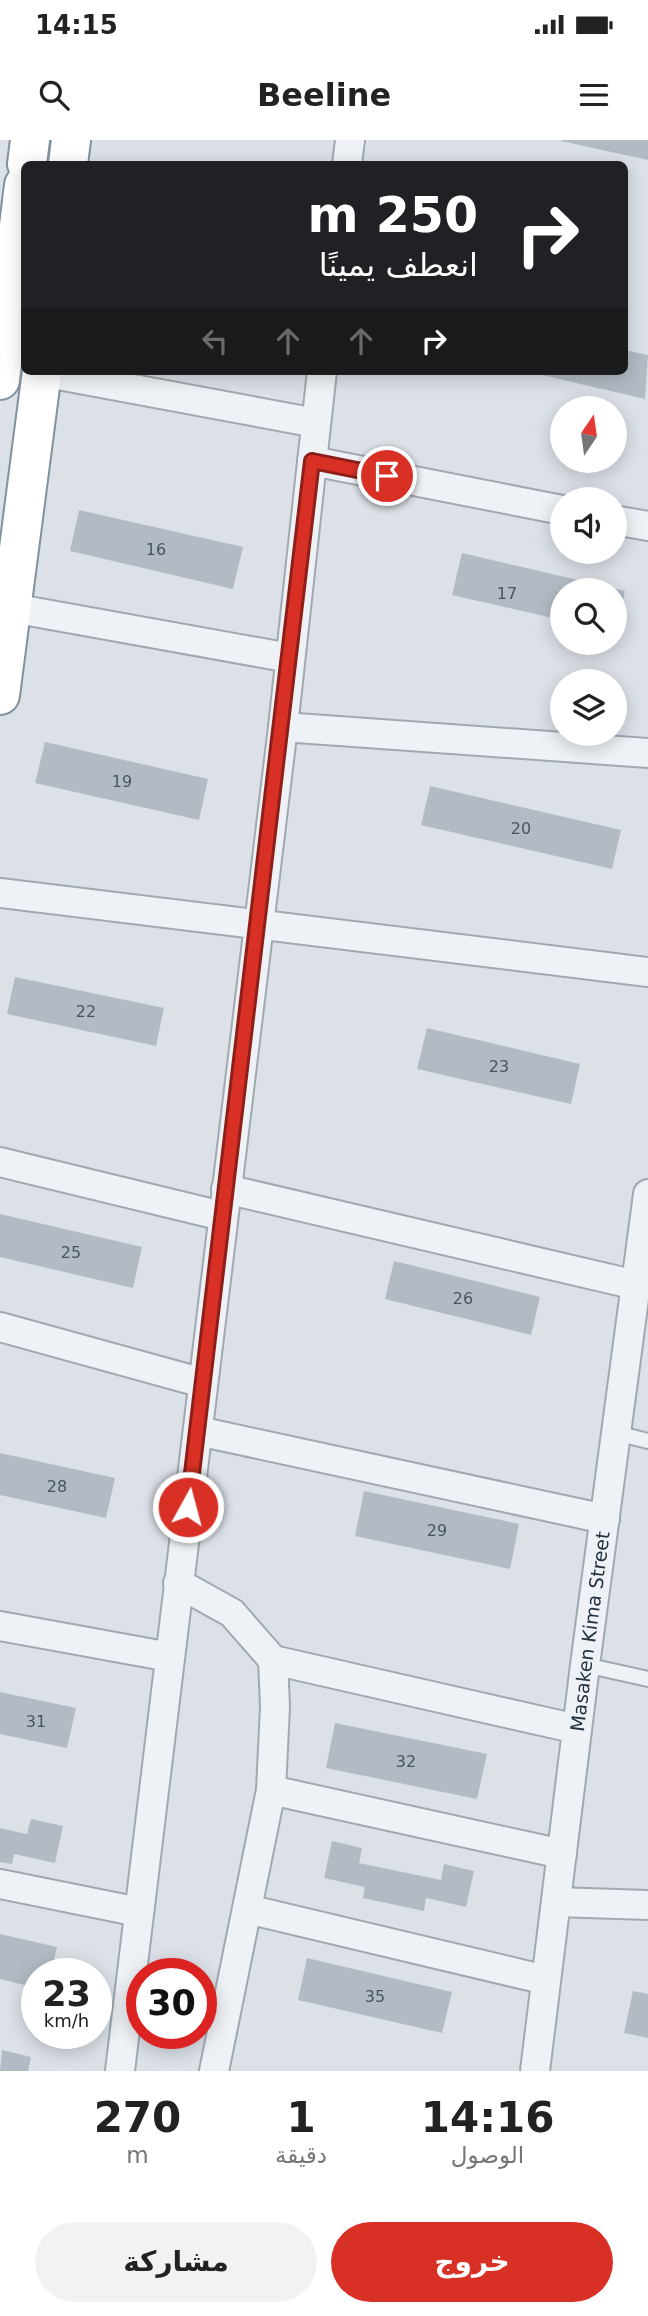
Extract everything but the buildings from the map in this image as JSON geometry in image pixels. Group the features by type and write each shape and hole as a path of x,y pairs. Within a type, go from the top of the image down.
{"highway":[{"path":"27,161 30,140"},
{"path":"68,161 71,140"},
{"path":"0,380 21,209"},
{"path":"0,695 41,375"}],"street":[{"path":"347,161 350,140"},
{"path":"63,375 316,423"},
{"path":"120,2071 283,727 322,375"},
{"path":"312,461 550,508"},
{"path":"627,522 648,526"},
{"path":"12,608 290,658"},
{"path":"283,727 648,753"},
{"path":"0,893 648,972"},
{"path":"0,1162 224,1203 636,1285"},
{"name":"Masaken Kima Street","path":"535,2071 585,1665 648,1199"},
{"path":"0,1327 202,1383"},
{"path":"198,1431 604,1519"},
{"path":"178,1583 232,1613 273,1660 578,1729"},
{"path":"0,1626 170,1657"},
{"path":"214,2071 271,1790 275,1707 273,1660"},
{"path":"271,1790 562,1854"},
{"path":"0,1884 139,1912"},
{"path":"556,1902 648,1905"},
{"path":"247,1909 547,1980"}],"lane":[{"path":"616,1433 648,1441"},
{"path":"585,1665 648,1679"}],"route":[{"path":"188,1507 283,727 312,461 387,476"}]}
